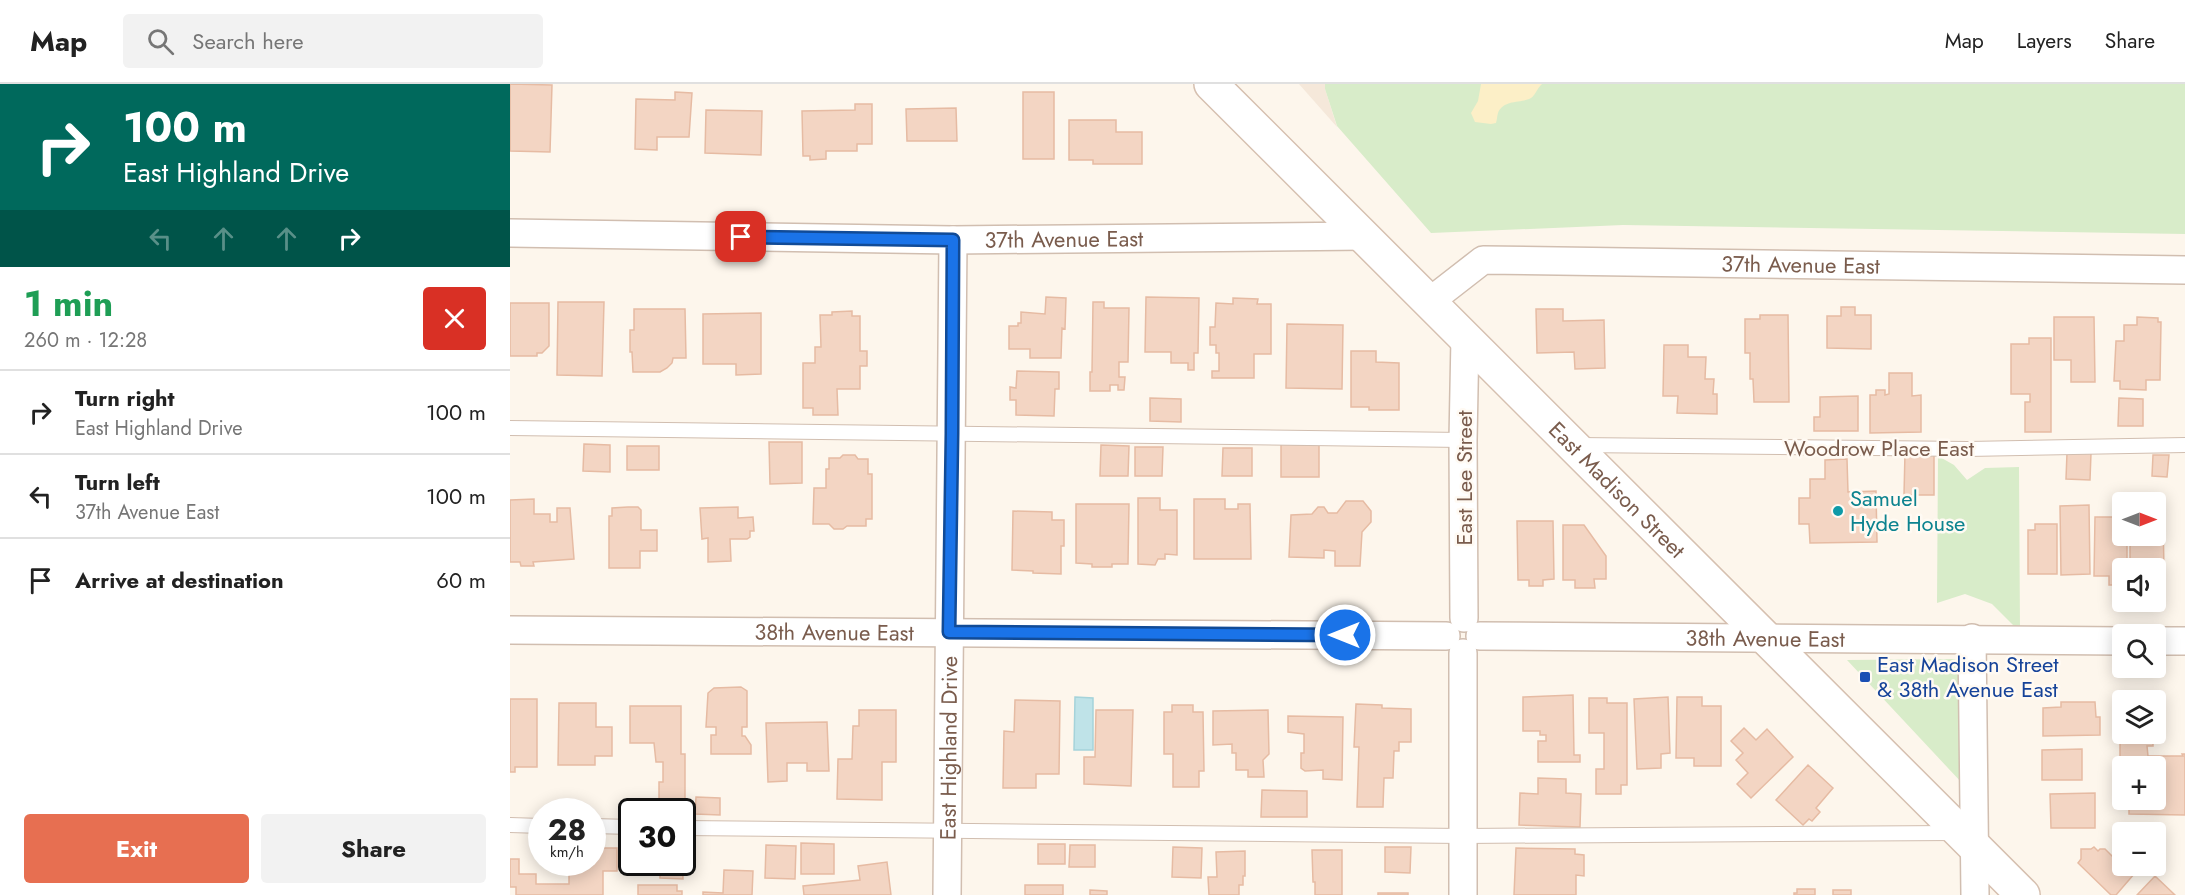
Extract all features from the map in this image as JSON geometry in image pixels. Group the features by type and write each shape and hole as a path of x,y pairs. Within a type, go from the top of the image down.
{"main road":[{"name":"East Madison Street","path":"1211,84 2023,895"}],"street":[{"name":"37th Avenue East","path":"510,233 953,240 1365,236"},
{"name":"East Highland Drive","path":"946,895 953,240"},
{"name":"37th Avenue East","path":"1429,302 1483,260 1977,265 2185,270"},
{"name":"East Lee Street","path":"1463,895 1465,338"},
{"name":"38th Avenue East","path":"510,630 2112,640"},
{"path":"1972,638 1968,840 1975,895"},
{"path":"2166,641 2185,641"}],"lane":[{"path":"510,429 1463,440"},
{"name":"Woodrow Place East","path":"1572,445 1968,449 2185,445"},
{"path":"510,825 528,826"},
{"path":"696,828 1968,840"}],"shaded area":[{"path":"1299,84 1325,84 1337,127"}],"green space":[{"path":"1325,84 2185,84 2185,234 1623,225 1431,233 1337,126"},
{"path":"1938,456 1954,465 1967,480 1985,468 2019,467 2020,632 1992,604 1965,594 1937,603"},
{"path":"1961,659 1962,783 1847,660"}],"sand":[{"path":"1481,84 1542,84 1531,98 1500,109 1496,123 1491,124 1475,122 1471,113 1478,101"}],"water":[{"path":"1075,697 1093,698 1093,750 1074,750"}],"building":[{"path":"510,84 552,85 550,152 510,151"},
{"path":"675,92 692,93 689,137 657,137 657,150 635,149 636,99 675,100"},
{"path":"1023,92 1054,92 1054,159 1023,159"},
{"path":"855,104 872,104 872,144 857,144 857,151 826,151 826,159 810,160 810,156 803,156 802,111 855,110"},
{"path":"956,108 957,141 907,141 906,109"},
{"path":"706,110 762,111 761,155 705,153"},
{"path":"1069,120 1116,120 1116,132 1142,132 1142,164 1093,164 1093,160 1069,160"},
{"path":"1046,297 1066,298 1061,358 1030,358 1030,349 1009,349 1009,326 1018,326 1018,323 1021,323 1021,312 1045,314"},
{"path":"1146,297 1199,298 1198,353 1194,353 1194,370 1188,370 1188,363 1171,363 1171,352 1145,352"},
{"path":"1233,298 1258,299 1257,304 1271,304 1271,354 1254,354 1254,378 1212,378 1212,371 1219,371 1219,353 1216,353 1216,345 1210,345 1210,327 1215,327 1216,303 1233,304"},
{"path":"558,302 604,302 602,376 557,375"},
{"path":"1093,302 1104,302 1104,308 1129,308 1128,362 1119,362 1119,377 1125,377 1124,390 1118,390 1118,385 1110,385 1110,391 1090,391"},
{"path":"510,303 549,303 549,346 542,353 537,353 537,356 510,356"},
{"path":"1841,307 1855,307 1855,315 1871,315 1871,349 1827,348 1827,316 1841,316"},
{"path":"634,309 685,309 686,358 673,358 672,363 660,372 633,372 630,330 634,330"},
{"path":"1536,309 1563,309 1563,321 1604,320 1605,368 1575,369 1574,352 1537,353"},
{"path":"852,311 852,316 860,316 860,351 867,351 867,366 860,366 860,389 837,389 838,415 813,415 813,408 803,408 803,363 815,363 815,347 821,347 820,315"},
{"path":"761,313 761,374 736,375 736,364 703,364 703,314"},
{"path":"1760,315 1788,315 1789,402 1754,402 1753,379 1750,379 1750,353 1745,353 1745,319 1760,319"},
{"path":"2054,317 2094,317 2095,382 2071,382 2071,360 2054,360"},
{"path":"2137,317 2158,318 2158,322 2161,322 2160,380 2146,380 2146,390 2120,389 2120,381 2114,381 2116,341 2124,341 2124,325 2137,325"},
{"path":"1287,324 1343,325 1342,389 1286,388"},
{"path":"2029,338 2051,338 2051,432 2025,432 2025,402 2030,402 2030,394 2011,394 2011,344 2029,344"},
{"path":"1664,345 1688,345 1688,357 1706,357 1705,379 1714,379 1713,394 1717,394 1717,414 1677,413 1678,396 1663,396"},
{"path":"1351,351 1376,351 1376,362 1399,363 1399,410 1369,410 1369,407 1351,407"},
{"path":"1017,371 1059,372 1059,389 1055,389 1054,416 1016,415 1016,400 1010,400 1010,387 1016,388"},
{"path":"1889,373 1912,373 1912,396 1921,395 1921,432 1870,433 1870,395 1876,395 1876,390 1885,390 1885,395 1889,394"},
{"path":"1858,396 1858,431 1814,431 1814,417 1820,417 1820,397"},
{"path":"1150,398 1181,399 1181,422 1150,421"},
{"path":"2119,398 2143,399 2143,426 2118,426"},
{"path":"769,442 802,442 802,483 770,484"},
{"path":"584,444 610,445 610,472 583,471"},
{"path":"1281,444 1319,445 1319,477 1281,477"},
{"path":"1101,445 1129,446 1128,476 1100,476"},
{"path":"627,446 659,446 659,470 627,470"},
{"path":"1135,447 1163,447 1162,476 1135,476"},
{"path":"1223,448 1252,448 1252,476 1222,476"},
{"path":"1905,453 1934,453 1934,495 1904,495"},
{"path":"2067,453 2091,453 2090,480 2066,479"},
{"path":"843,455 855,455 858,459 868,459 868,474 872,474 872,519 866,519 866,526 847,526 843,529 834,529 829,524 813,524 814,488 826,488 826,469 829,469 829,458 840,458"},
{"path":"2153,455 2169,455 2167,477 2152,476"},
{"name":"Samuel Hyde House","path":"1847,459 1848,492 1876,491 1877,542 1810,543 1809,524 1799,524 1799,498 1810,498 1810,479 1825,479 1825,460"},
{"path":"1138,498 1160,498 1160,510 1177,510 1177,555 1165,554 1165,559 1158,559 1155,565 1138,564"},
{"path":"534,499 534,514 550,514 550,522 557,522 557,508 570,508 574,559 533,562 534,566 521,566 520,562 510,562 510,500"},
{"path":"1194,499 1225,499 1225,509 1238,509 1238,504 1250,504 1251,559 1194,559"},
{"path":"1346,501 1363,501 1371,511 1371,522 1362,532 1360,566 1335,566 1335,551 1324,550 1324,558 1289,557 1291,515 1312,514 1318,507 1324,507 1328,513 1337,513"},
{"path":"1076,504 1129,504 1128,564 1092,567 1092,564 1076,563"},
{"path":"2089,505 2090,574 2061,575 2060,506"},
{"path":"638,507 641,510 641,530 657,530 657,551 640,551 640,568 609,568 609,516 612,516 612,508"},
{"path":"738,507 738,518 753,517 754,531 750,531 750,537 747,539 730,539 731,561 708,562 708,538 702,539 700,508"},
{"path":"1013,511 1052,512 1052,520 1064,520 1061,574 1012,570"},
{"path":"2095,517 2112,517 2112,546 2127,546 2127,558 2112,558 2112,585 2109,585 2109,576 2094,576"},
{"path":"1517,521 1553,521 1554,579 1543,580 1543,586 1529,586 1529,580 1518,580"},
{"path":"2035,524 2057,524 2057,574 2028,574 2028,530 2035,530"},
{"path":"1563,525 1584,525 1606,556 1606,579 1594,579 1595,588 1575,588 1575,580 1563,580"},
{"path":"2130,546 2164,546 2164,558 2130,558"},
{"path":"741,687 747,691 747,727 742,727 742,736 745,736 751,745 751,754 711,754 711,735 716,735 716,727 706,727 708,693 714,688"},
{"path":"1573,695 1574,755 1580,755 1580,762 1538,762 1538,741 1546,741 1546,735 1540,735 1540,731 1523,731 1523,697"},
{"path":"1668,697 1670,753 1661,754 1661,768 1637,769 1634,699"},
{"path":"1677,697 1702,697 1702,706 1721,706 1721,766 1694,766 1694,758 1676,758"},
{"path":"1589,698 1607,698 1607,703 1627,703 1627,785 1621,785 1621,794 1596,794 1596,769 1604,769 1604,733 1589,733"},
{"path":"510,699 537,699 537,767 515,767 515,772 510,772"},
{"path":"1015,700 1060,701 1059,774 1036,774 1036,788 1003,788 1004,731 1014,732"},
{"path":"2061,702 2095,702 2096,717 2100,717 2100,735 2043,736 2043,708 2061,707"},
{"path":"559,703 596,703 596,727 612,727 612,756 595,756 595,765 558,765"},
{"path":"1356,704 1411,709 1411,742 1399,742 1399,751 1394,751 1393,778 1384,778 1383,807 1357,807 1359,747 1354,747"},
{"path":"1172,705 1193,705 1193,712 1203,712 1204,771 1199,771 1199,787 1173,787 1173,754 1164,754 1164,712 1172,712"},
{"path":"630,706 681,706 681,754 685,754 685,798 659,798 659,782 663,782 663,762 656,762 654,743 630,743"},
{"path":"859,710 896,710 896,762 882,762 882,800 837,799 838,759 852,759 853,726 859,726"},
{"path":"1096,710 1133,710 1131,786 1084,784 1084,757 1095,757"},
{"path":"1268,710 1269,754 1263,760 1264,777 1248,777 1248,770 1236,770 1236,753 1232,753 1232,744 1213,745 1213,711"},
{"path":"1288,716 1343,717 1342,780 1323,779 1323,770 1305,771 1301,768 1304,734 1288,732"},
{"path":"827,722 829,771 807,771 807,763 787,763 787,781 768,782 766,723"},
{"path":"1744,728 1756,740 1767,729 1793,757 1751,798 1737,784 1748,773 1736,760 1743,753 1731,741"},
{"path":"2120,744 2153,744 2153,746 2147,746 2148,756 2120,756"},
{"path":"2082,749 2082,780 2042,780 2042,750"},
{"path":"2185,754 2185,815 2129,814 2129,810 2166,810 2166,756"},
{"path":"1808,765 1833,788 1816,808 1820,812 1812,821 1809,819 1803,825 1776,800"},
{"path":"1538,778 1566,779 1566,793 1581,794 1580,827 1519,825 1520,793 1538,794"},
{"path":"1262,790 1307,791 1307,817 1261,817"},
{"path":"2095,793 2095,828 2051,828 2050,794"},
{"path":"696,798 720,798 720,815 696,814"},
{"path":"801,843 834,844 834,874 801,874"},
{"path":"1038,844 1065,844 1065,864 1038,864"},
{"path":"766,845 796,846 795,879 765,878"},
{"path":"1070,845 1095,845 1095,867 1069,867"},
{"path":"1173,847 1202,848 1201,878 1172,877"},
{"path":"1385,847 1411,847 1410,873 1385,872"},
{"path":"2094,847 2098,851 2105,849 2112,856 2112,876 2132,876 2116,895 2111,895 2078,863 2081,859 2081,849"},
{"path":"606,848 617,848 617,871 606,871"},
{"path":"1516,848 1575,849 1575,854 1584,855 1584,876 1576,875 1576,895 1514,895"},
{"path":"1312,850 1342,850 1342,895 1315,895"},
{"path":"1245,851 1245,876 1243,876 1243,885 1239,885 1239,895 1209,895 1208,877 1217,877 1216,852"},
{"path":"510,859 519,859 519,874 536,876 536,884 569,884 569,876 603,876 603,895 516,895 516,887 510,887"},
{"path":"887,862 891,895 804,895 803,886 860,880 858,866"},
{"path":"724,870 753,871 752,895 703,895 703,892 723,893"},
{"path":"660,876 683,876 683,879 660,878"},
{"path":"2155,876 2175,895 2137,895"},
{"path":"638,885 677,885 677,891 682,891 682,895 638,895"},
{"path":"1025,885 1063,885 1063,895 1025,895"},
{"path":"1797,889 1815,889 1815,895 1794,895"},
{"path":"1090,890 1107,891 1107,895 1090,895"},
{"path":"1833,890 1851,890 1851,895 1833,895"},
{"path":"1378,893 1408,893 1408,895 1378,895"}],"place":[{"name":"Samuel Hyde House","path":"1838,511"},
{"name":"East Madison Street & 38th Avenue East","path":"1865,677"}],"route":[{"path":"741,237 953,240 949,632 1345,635"}]}
